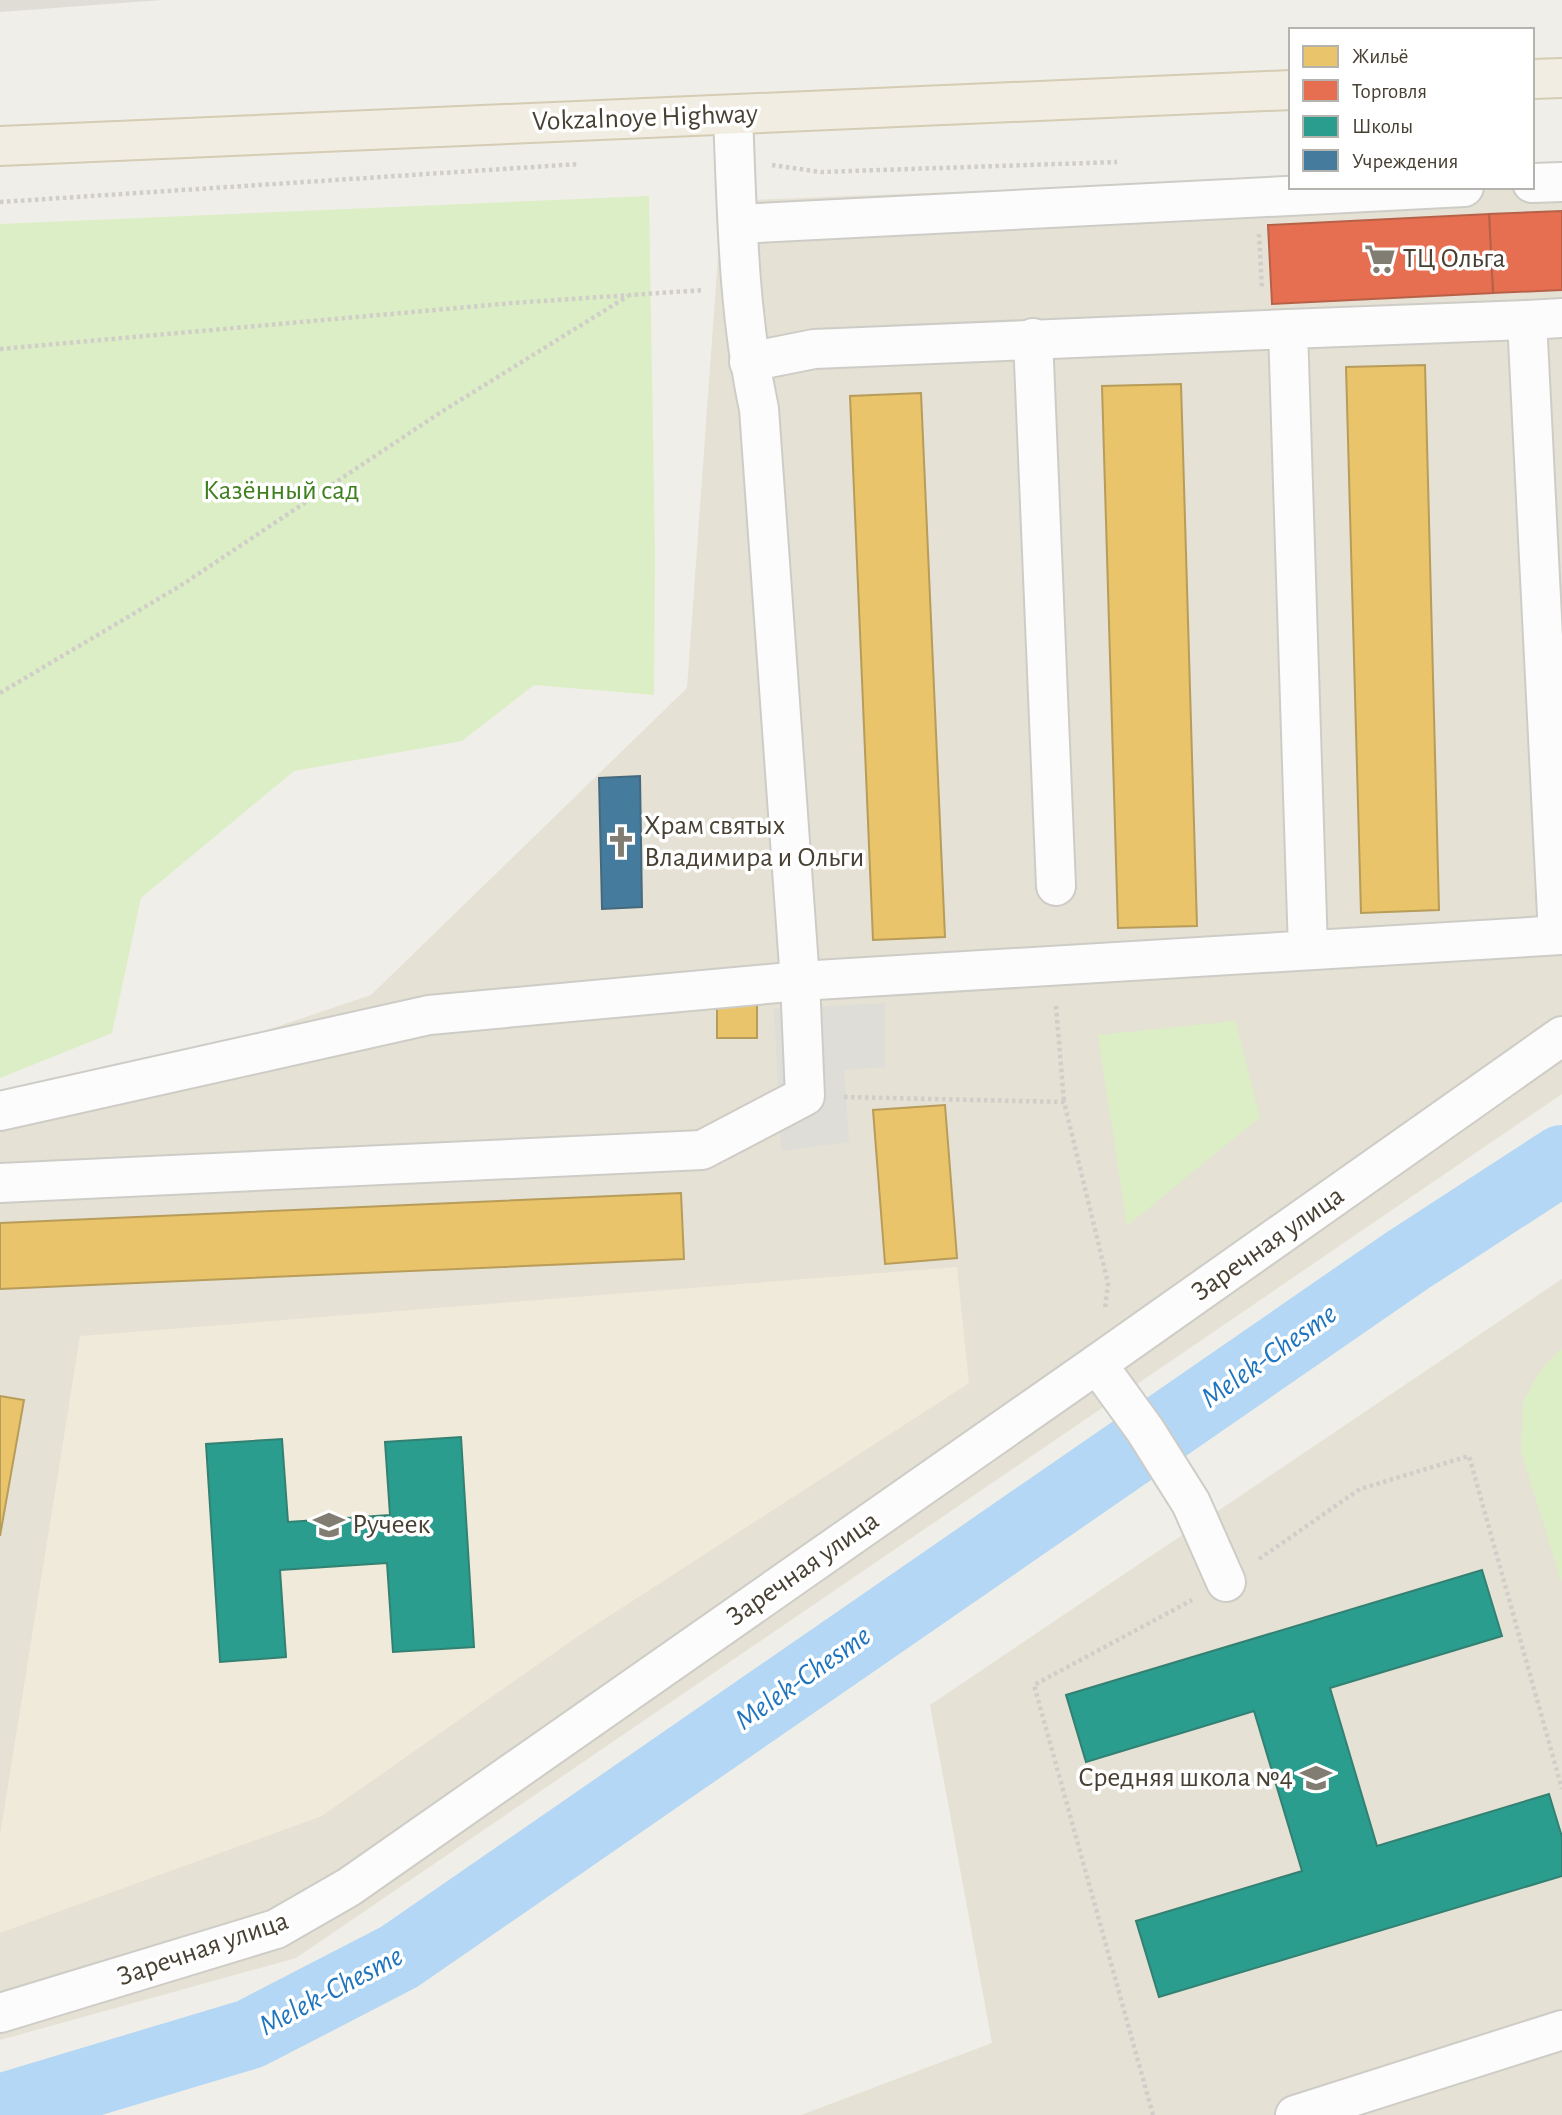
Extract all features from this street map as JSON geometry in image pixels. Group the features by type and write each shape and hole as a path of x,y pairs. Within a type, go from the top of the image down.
{"main road":[{"path":"1534,79 1562,78"},
{"name":"Vokzalnoye Highway","path":"0,146 1289,90"}],"street":[{"path":"0,1183 702,1150 805,1096 800,981 759,409 749,362 740,288 733,114"},
{"path":"1534,183 1562,182"},
{"path":"738,224 1427,189"},
{"path":"0,1111 429,1015 800,981 1560,935 1545,319 814,349 749,362"},
{"path":"1289,330 1308,950"},
{"path":"1033,338 1056,886"},
{"name":"Заречная улица","path":"0,2013 246,1939 276,1929 309,1911 360,1879 1562,1036"},
{"path":"1097,1364 1145,1430 1191,1503 1226,1582"},
{"path":"1295,2115 1562,2030"}],"path":[{"path":"735,160 821,172 1125,162"},
{"path":"0,202 581,163"},
{"path":"1258,198 1262,290"},
{"path":"0,349 513,303 740,288"},
{"path":"0,693 180,586 438,414 628,296"},
{"path":"1053,964 1064,1102 1108,1283 1097,1364"},
{"path":"805,1096 1064,1102"},
{"path":"1153,2115 1034,1685 1226,1582 1360,1489 1469,1456 1562,1789"}],"shaded area":[{"path":"0,0 162,0 0,12"},
{"path":"1562,169 1562,1094 296,1958 0,2040 0,1120 371,995 687,688 722,201 1289,179 1289,189 1534,189 1534,186"},
{"path":"885,1003 885,1067 844,1070 849,1142 781,1151 774,1009"},
{"path":"957,1267 969,1383 577,1637 322,1816 0,1933 0,1835 80,1336"},
{"path":"1562,1279 1562,2115 801,2115 992,2043 930,1705"}],"green space":[{"name":"Казённый сад","path":"649,196 655,556 654,695 534,685 462,741 294,771 141,898 112,1033 0,1078 0,224"},
{"path":"1235,1021 1260,1117 1127,1226 1098,1035"},
{"path":"1562,1348 1562,1583 1521,1452 1523,1402 1541,1370"}],"building: Жильё":[{"path":"1425,365 1439,910 1361,913 1346,367"},
{"path":"1181,384 1197,926 1118,928 1102,386"},
{"path":"921,393 945,937 873,940 850,396"},
{"path":"717,1004 757,1004 757,1038 717,1038"},
{"path":"945,1105 957,1258 885,1264 873,1110"},
{"path":"681,1193 684,1259 0,1289 0,1223"},
{"path":"0,1396 24,1400 0,1536"}],"building: Торговля":[{"path":"1562,211 1562,290 1493,293 1489,214"},
{"name":"ТЦ Ольга","path":"1489,214 1493,293 1272,304 1268,225"}],"building: Школы":[{"path":"461,1437 474,1647 393,1652 387,1563 280,1570 286,1657 220,1662 206,1444 282,1439 288,1522 390,1515 385,1442"},
{"name":"Средняя школа №4","path":"1482,1570 1502,1636 1330,1688 1377,1846 1549,1794 1562,1837 1562,1876 1159,1997 1136,1921 1302,1871 1254,1711 1086,1762 1066,1695"}],"building: Учреждения":[{"name":"Храм святых Владимира и Ольги","path":"640,776 642,907 602,909 599,778"}],"waterway":[{"name":"Melek-Chesme","path":"0,2109 250,2034 399,1957 1408,1260 1562,1160"}],"place":[{"name":"ТЦ Ольга","path":"1380,259"},
{"name":"Храм святых Владимира и Ольги","path":"621,842"},
{"name":"Ручеек","path":"329,1525"},
{"name":"Средняя школа №4","path":"1316,1778"}]}
